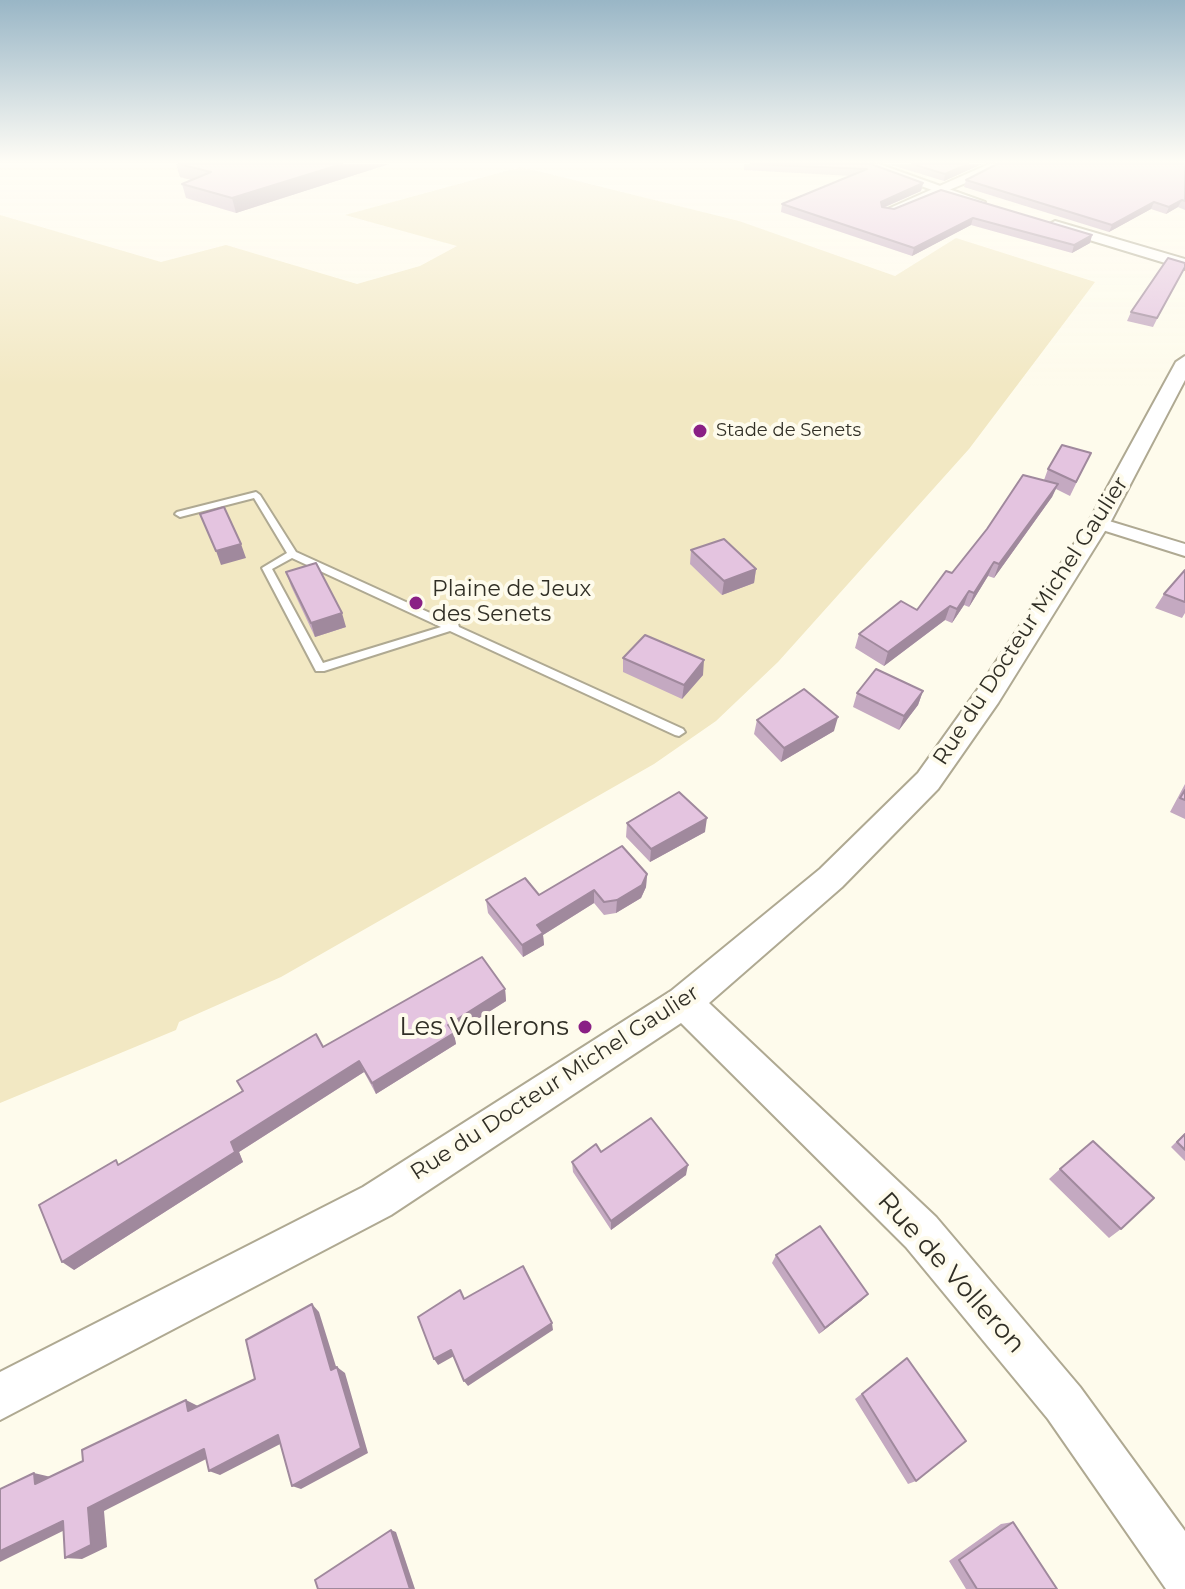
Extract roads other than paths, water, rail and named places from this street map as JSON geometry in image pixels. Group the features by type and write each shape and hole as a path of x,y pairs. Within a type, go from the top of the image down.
{"street":[{"path":"1099,238 1185,264"},
{"name":"Rue du Docteur Michel Gaulier","path":"0,1397 377,1201 684,1002 831,878 928,781 1099,523 1185,362"},
{"path":"1099,523 1185,550"},
{"name":"Rue de Volleron","path":"684,1002 921,1232 1064,1403 1185,1573"}],"lane":[{"path":"180,514 256,495 292,554 679,732"},
{"path":"292,554 267,568 320,668 454,626"}],"place":[{"name":"Stade de Senets","path":"700,431"},
{"name":"Plaine de Jeux des Senets","path":"416,603"},
{"name":"Les Vollerons","path":"585,1027"}]}
